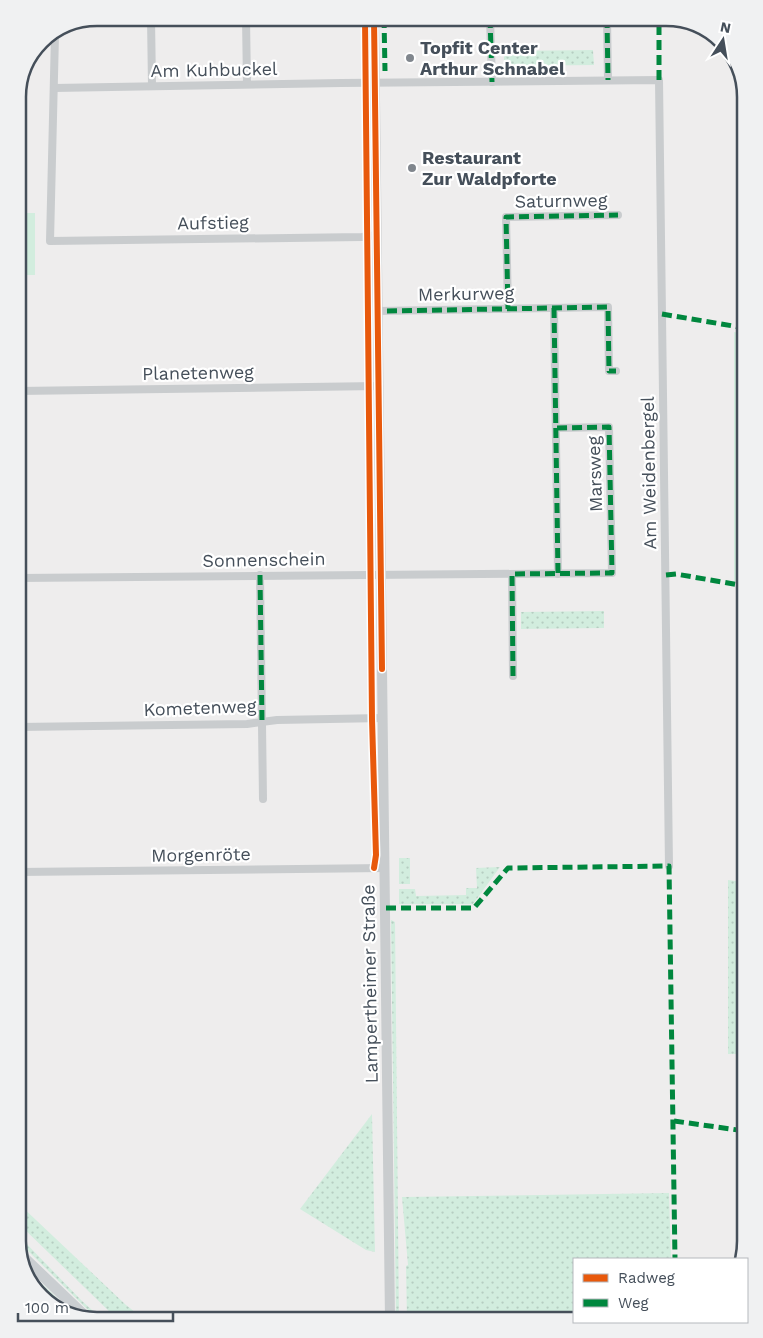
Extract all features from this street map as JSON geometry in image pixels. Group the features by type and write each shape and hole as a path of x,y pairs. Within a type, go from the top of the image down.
{"main road":[{"path":"30,1263 77,1309"}],"street":[{"path":"151,26 152,86"},
{"path":"246,26 246,84"},
{"name":"Lampertheimer Straße","path":"374,26 390,1312"},
{"path":"490,26 492,82"},
{"path":"608,26 608,80"},
{"path":"54,88 55,41"},
{"name":"Am Kuhbuckel","path":"54,88 376,82 659,80"},
{"name":"Am Weidenbergel","path":"659,80 670,866"},
{"name":"Aufstieg","path":"54,88 50,241 377,235"},
{"name":"Saturnweg","path":"508,309 506,217 618,215"},
{"name":"Merkurweg","path":"378,311 608,307 609,371 616,371"},
{"path":"554,308 558,574"},
{"name":"Planetenweg","path":"26,391 379,386"},
{"name":"Marsweg","path":"556,428 609,427 612,573"},
{"name":"Sonnenschein","path":"26,578 612,573"},
{"path":"512,574 513,676"},
{"path":"260,575 263,799"},
{"name":"Kometenweg","path":"26,727 247,724 277,720 383,718"},
{"name":"Morgenröte","path":"26,872 385,868"}],"green space":[{"path":"593,50 594,65 504,66 504,51"},
{"path":"26,213 35,213 35,275 26,275"},
{"path":"734,332 737,333 737,582 734,581"},
{"path":"604,611 604,628 521,629 521,612"},
{"path":"399,858 410,858 410,884 399,884"},
{"path":"500,867 473,904 399,904 399,889 415,889 416,896 466,895 466,888 477,888 476,868"},
{"path":"728,880 737,881 737,1054 728,1054"},
{"path":"391,920 395,922 399,1312 396,1312"},
{"path":"372,1114 375,1252 366,1250 300,1209"},
{"path":"669,1193 671,1258 573,1258 573,1312 407,1312 406,1266 408,1265 402,1197"},
{"path":"26,1211 135,1312 110,1312 26,1231"},
{"path":"26,1244 94,1312 89,1311 27,1250"},
{"path":"38,1280 61,1301 50,1294"}],"marked path":[{"path":"384,26 385,71"},
{"path":"490,26 492,82"},
{"path":"607,26 608,80"},
{"path":"659,26 659,80"},
{"path":"508,309 506,217 618,215"},
{"path":"387,311 608,307 609,371 616,371"},
{"path":"554,308 558,574"},
{"path":"662,314 737,327"},
{"path":"513,676 512,574 612,573 609,427 556,428"},
{"path":"666,575 676,574 737,585"},
{"path":"260,575 262,722"},
{"path":"386,908 474,908 508,868 669,866 675,1258"},
{"path":"674,1121 737,1130"}],"cycle path":[{"path":"365,26 372,719 376,855 374,868"},
{"path":"374,26 382,669"}],"place":[{"name":"Topfit Center Arthur Schnabel","path":"410,58"},
{"name":"Restaurant Zur Waldpforte","path":"412,168"}]}
